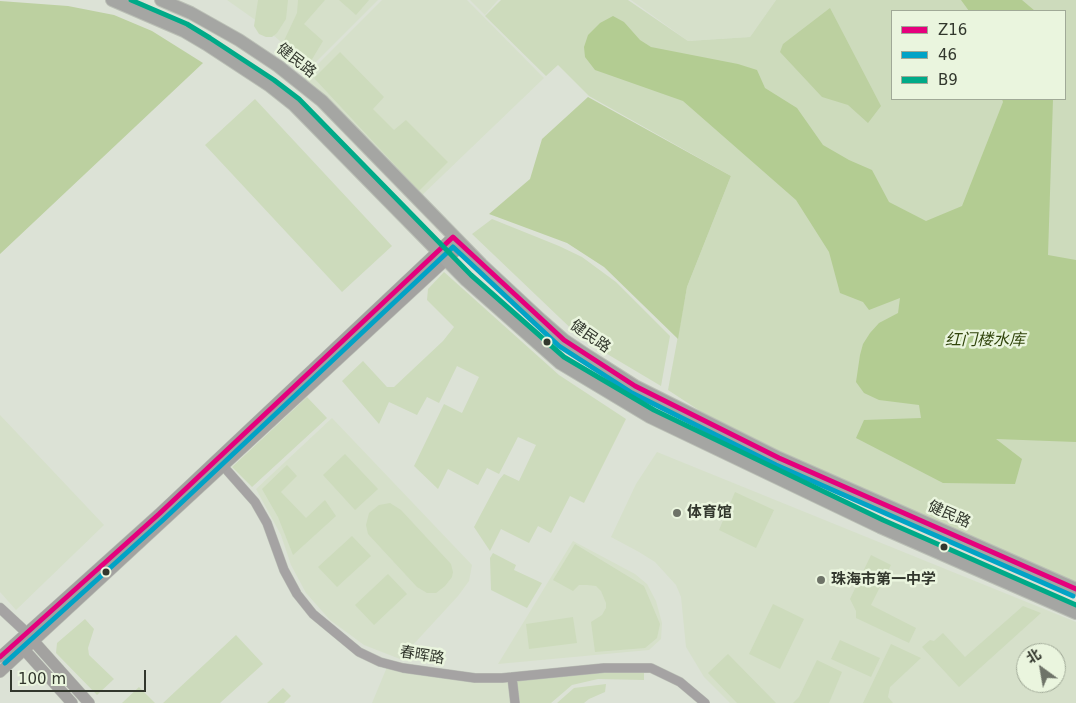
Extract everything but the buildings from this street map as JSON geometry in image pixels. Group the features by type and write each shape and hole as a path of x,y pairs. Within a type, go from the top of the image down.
{"main road":[{"path":"112,0 147,14 192,36 270,86 300,111 441,255 508,318 560,363 633,408 880,527 1076,613"},
{"name":"健民路","path":"161,0 239,40 278,66 322,101 458,241 564,340 635,386 780,458 1076,589"},
{"path":"30,637 159,514 458,241"},
{"path":"0,657 30,637 224,467 441,255"},
{"path":"30,637 89,703"},
{"path":"0,672 20,645"},
{"path":"20,645 72,703"}],"street":[{"name":"春晖路","path":"224,467 255,502 267,523 284,570 297,594 313,614 343,641 359,652 380,662 403,668 475,678 512,677 604,668 651,668 680,682 705,703"},
{"path":"0,608 30,637"},
{"path":"512,677 515,703"}],"shaded area":[{"path":"227,0 378,0 310,68 261,24"},
{"path":"258,0 288,0 286,19 272,37 259,34 254,26"},
{"path":"298,0 325,0 304,24 323,41 311,61 302,64 292,62 284,54 282,45 297,13"},
{"path":"339,0 369,0 356,15"},
{"path":"382,0 467,0 544,78 419,198 303,79"},
{"path":"470,0 498,0 485,15"},
{"path":"501,0 628,0 688,41 750,37 776,0 1076,0 1076,589 743,439 668,390 687,287 731,176 589,96 558,65 546,76 485,16"},
{"path":"631,0 776,0 750,37 688,41"},
{"path":"0,1 68,6 114,15 152,31 203,63 0,254"},
{"path":"830,8 881,106 868,123 848,105 822,97 780,52 783,44"},
{"path":"340,52 384,97 373,109 394,130 406,120 448,162 419,191 314,78"},
{"path":"588,97 731,176 687,287 678,339 604,267 567,243 489,214 530,179 542,139"},
{"path":"255,99 392,246 342,292 205,145"},
{"path":"492,219 582,257 616,282 670,336 661,386 582,339 472,234"},
{"path":"444,272 559,375 626,419 584,503 570,496 551,533 538,526 529,543 501,529 490,551 474,527 499,480 504,474 519,481 536,445 518,437 499,474 487,468 478,485 448,469 438,489 414,466 444,404 462,413 479,377 457,366 439,403 427,397 417,415 389,402 379,424 342,381 363,361 387,387 394,387 443,341 454,327 427,300 428,289"},
{"path":"307,397 327,418 252,487 232,467"},
{"path":"0,415 104,525 16,610 0,592"},
{"path":"332,418 472,565 469,581 458,596 400,659 364,645 330,620 306,593 291,565 281,535 256,489"},
{"name":"珠海市第一中学","path":"657,452 1076,622 1076,703 730,703 704,677 686,647 681,597 676,585 655,562 611,537 636,484"},
{"path":"345,454 378,489 355,510 323,475"},
{"path":"287,465 297,476 281,492 306,518 325,500 336,516 293,555 278,517 262,489"},
{"path":"735,492 774,510 756,548 719,530"},
{"path":"390,503 401,510 451,564 452,577 436,593 427,593 417,587 368,534 366,525 369,513 379,505"},
{"path":"352,536 371,556 337,587 318,567"},
{"path":"573,541 635,574 647,584 656,601 662,623 661,639 649,650 498,664"},
{"path":"575,544 644,586 660,624 657,638 645,648 595,652 591,622 602,615 606,608 601,591 596,586 579,585 573,591 553,580"},
{"path":"493,553 516,565 514,570 542,583 527,608 491,590 490,558"},
{"path":"871,555 891,565 871,605 916,628 909,643 856,618 856,611 850,599"},
{"path":"388,574 407,594 374,625 355,605"},
{"path":"773,604 804,619 780,669 749,654"},
{"path":"1023,606 1041,613 959,687 922,647 930,640 934,641 943,633 965,657"},
{"path":"573,617 577,643 529,649 526,624"},
{"path":"85,619 94,629 88,648 89,655 114,679 97,695 56,653 57,643"},
{"path":"236,635 263,664 220,703 163,703"},
{"path":"840,640 880,658 871,677 831,659"},
{"path":"891,644 921,658 890,687 888,697 893,703 863,703"},
{"path":"728,654 776,703 737,703 708,673"},
{"path":"817,660 842,672 829,703 793,703 799,697"},
{"path":"387,667 511,679 513,703 372,703"},
{"path":"602,670 644,671 644,680 598,679 572,685 551,703 520,703 516,680"},
{"path":"606,684 605,692 584,703 557,703 574,688"},
{"path":"139,687 155,703 122,703"},
{"path":"283,688 291,696 284,703 267,703"}],"water":[{"path":"961,0 1022,0 1034,10 968,10"},
{"name":"红门楼水库","path":"613,16 624,22 640,40 651,47 738,64 757,70 765,88 797,108 823,145 849,160 872,170 889,202 926,221 962,206 1002,100 1053,100 1048,255 1076,260 1076,442 996,439 1022,459 1015,484 943,483 856,438 864,420 921,418 919,405 879,400 864,393 856,382 863,344 879,323 898,313 900,298 869,310 863,302 840,293 829,252 796,200 683,101 595,70 585,57 584,47 588,35 600,23"}],"transit line":[{"name":"B9","path":"131,0 187,24 274,80 299,99 471,275 564,357 654,410 883,520 1076,605"},
{"name":"Z16","path":"0,657 159,514 453,237 564,340 635,386 779,458 1076,589"},
{"name":"46","path":"5,663 164,519 453,247 559,346 632,393 776,465 1073,596"}],"place":[{"name":"体育馆","path":"677,513"},
{"name":"珠海市第一中学","path":"821,580"}]}
